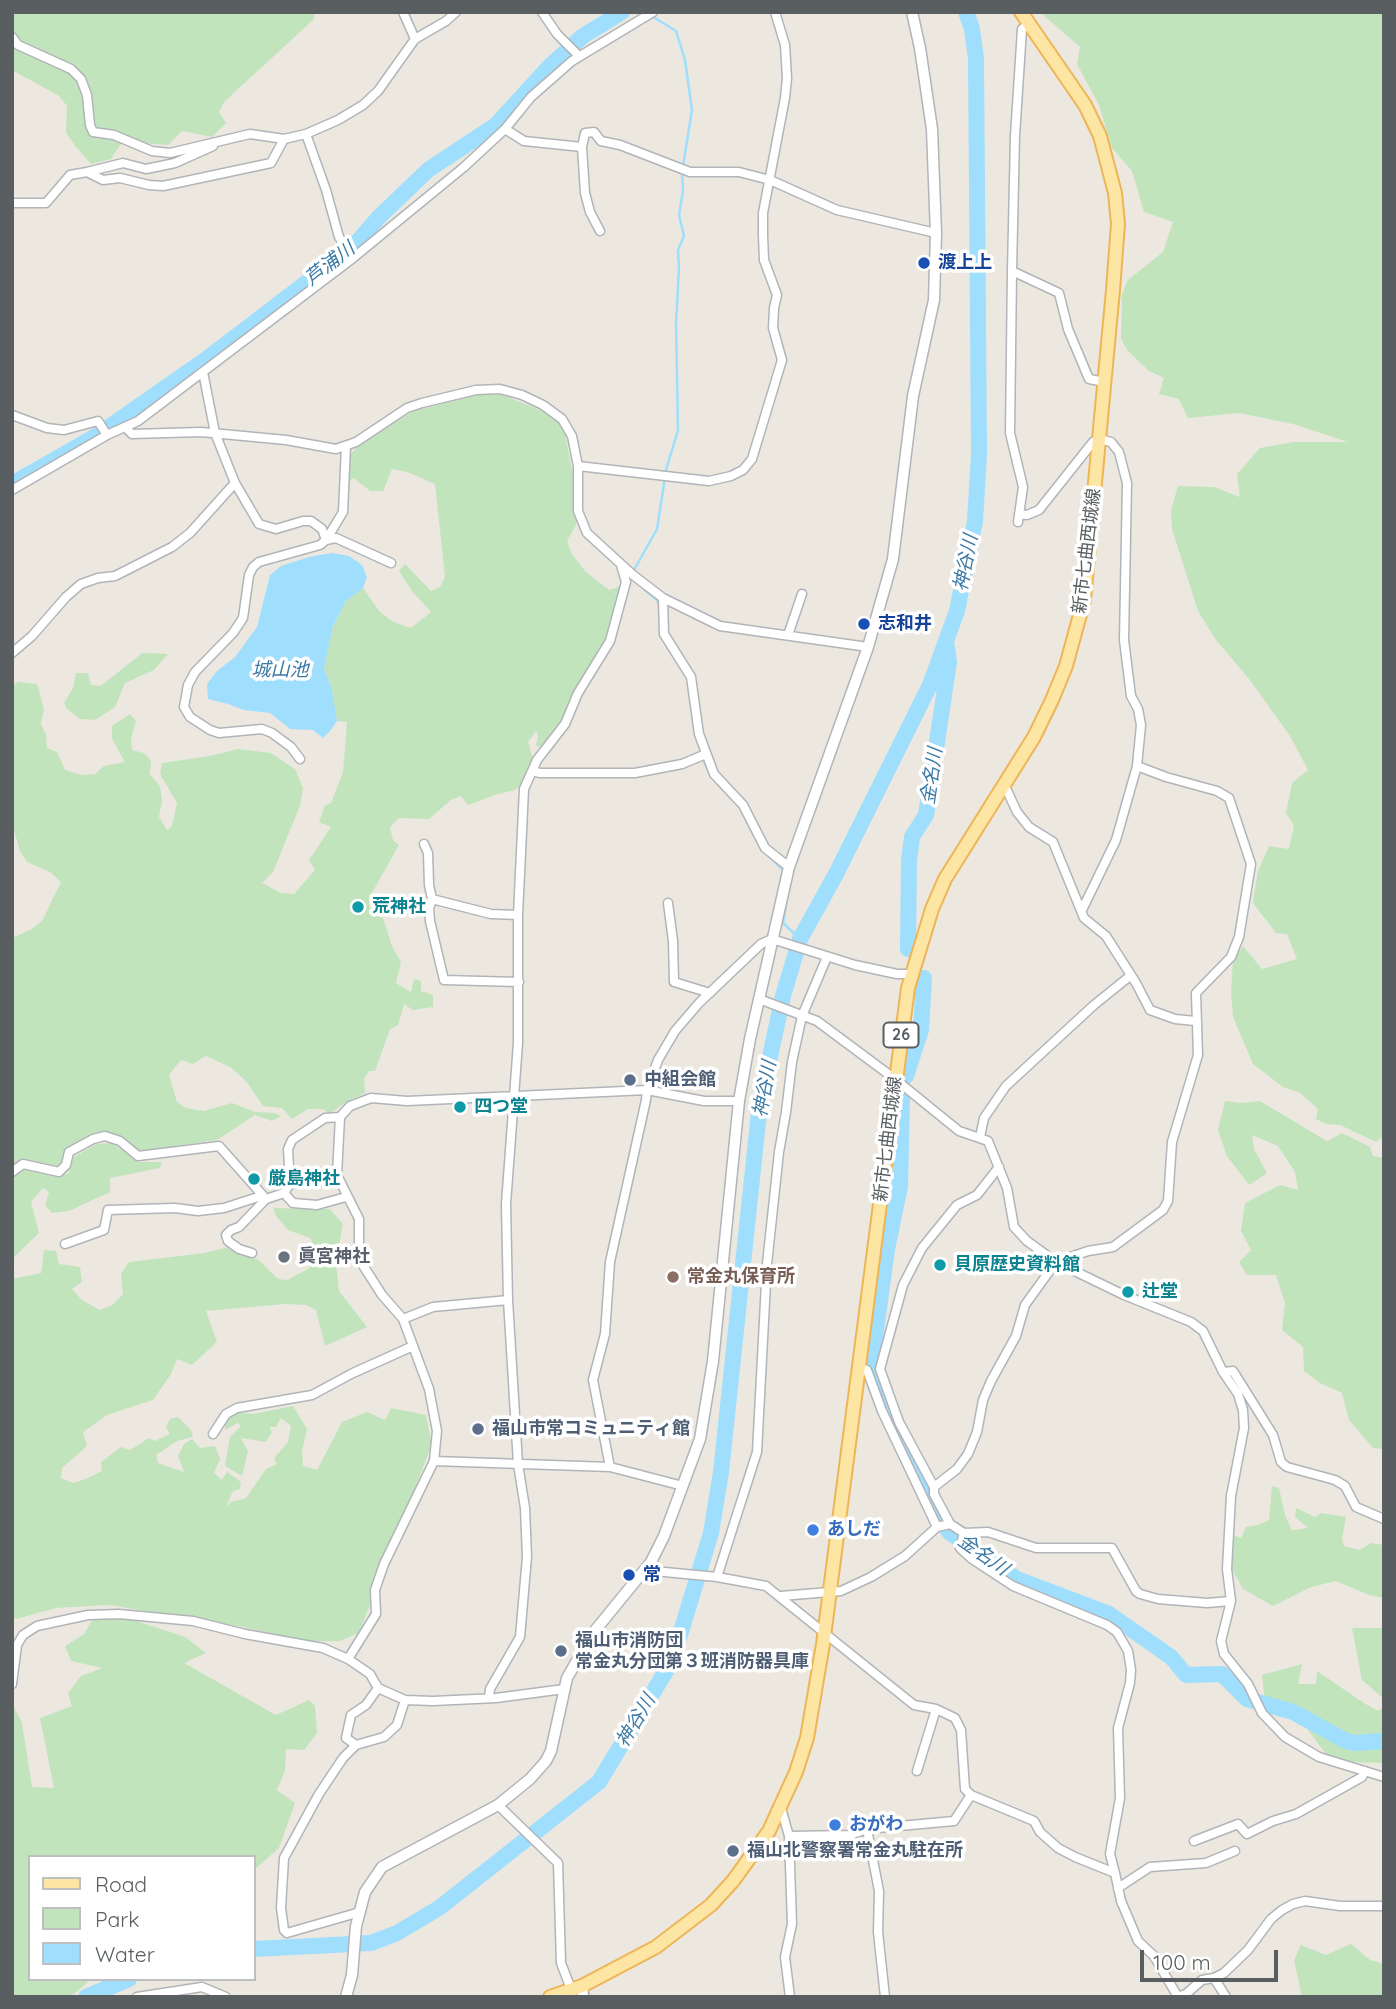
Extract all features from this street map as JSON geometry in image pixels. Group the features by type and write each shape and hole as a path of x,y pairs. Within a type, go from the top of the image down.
{"main road":[{"name":"新市七曲西城線","path":"550,1997 579,1991 656,1947 711,1905 755,1851 781,1808 807,1738 824,1633 895,1079 911,974 932,909 946,879 1034,737 1066,666 1084,600 1118,224 1115,193 1100,136 1085,105 1025,18"}],"street":[{"path":"403,12 415,39"},
{"path":"12,37 18,45 71,69 81,79 87,95 93,132 114,135 152,151 170,153 250,134 284,139 306,134 338,120 363,105 378,91 415,39 456,12"},
{"path":"542,12 557,34 574,50"},
{"path":"12,490 104,431 126,428 203,372 464,167 505,129 574,50 653,12"},
{"path":"578,466 709,481 743,470 752,459 782,360 774,328 777,295 764,260 763,247 763,214 787,78 785,45 775,12"},
{"path":"346,1997 352,1975 359,1912 365,1892 382,1867 498,1805 530,1779 546,1761 551,1751 567,1678 593,1633 646,1567 664,1536 700,1439 713,1360 739,1101 759,999 789,867 867,647 893,559 913,396 934,300 936,233 932,129 912,12"},
{"path":"1025,18 1017,96 1012,271 1010,433 1023,487 1018,518 1039,510 1093,442 1099,439 1111,442 1119,452 1127,483 1124,640 1131,696 1138,709 1141,726 1137,766 1116,840 1082,910"},
{"path":"505,129 524,141 582,147"},
{"path":"600,230 590,212 585,193 582,147 585,132 594,132 601,141 620,145 690,172 739,172 770,180 837,210 936,233"},
{"path":"306,134 339,237 352,257"},
{"path":"12,203 46,203 70,175 124,163 146,169 175,163 232,138"},
{"path":"87,172 103,180 120,177 163,186 271,163 284,139"},
{"path":"1012,271 1059,293 1068,329 1089,379 1105,382"},
{"path":"203,372 215,433 235,483 259,524 276,529 311,521 321,529 326,540"},
{"path":"126,428 132,434 215,433 286,440 325,448 346,446 407,408 476,390 500,388 522,395 562,418 572,436 578,466 578,511 587,533 621,565 663,598 720,626 867,647"},
{"path":"12,415 47,428 64,430 98,421 104,431"},
{"path":"326,540 343,512 346,446"},
{"path":"12,653 32,636 81,584 114,576 172,547 190,533 235,483"},
{"path":"300,759 291,747 262,729 219,733 190,717 184,707 185,697 195,672 233,633 243,618 249,575 253,567 260,562 336,538 391,562"},
{"path":"489,1697 490,1689 520,1637 527,1557 525,1508 518,1464 508,1300 506,1204 515,1094 519,982 518,915 524,789 537,760 565,724 578,693 610,641 626,582 621,565"},
{"path":"788,635 802,594"},
{"path":"663,598 664,634 691,677 698,734 714,774 743,805 765,848 789,867"},
{"path":"532,771 635,773 682,764 706,754"},
{"path":"934,1487 957,1469 968,1454 977,1432 983,1400 1016,1336 1025,1305 1056,1262 1088,1251 1113,1247 1163,1210 1168,1201 1172,1142 1198,1055 1196,993 1231,957 1239,937 1251,864 1229,798 1217,791 1137,766"},
{"path":"1004,784 1017,812 1029,827 1053,842 1084,918 1106,936 1150,1010 1175,1019 1195,1021"},
{"path":"424,844 428,853 432,899 430,921 444,980 519,982"},
{"path":"432,899 491,915 518,915"},
{"path":"668,903 673,941 674,982 709,993"},
{"path":"610,1467 593,1380 605,1334 612,1252 647,1090 658,1060 675,1031 709,993 761,944 774,940 827,957 897,974 911,974"},
{"path":"717,1577 757,1452 766,1264 779,1152 792,1062 802,1016 827,957"},
{"path":"980,1138 984,1118 1006,1086 1094,1005 1130,976"},
{"path":"759,999 817,1021 959,1131 988,1141 1012,1203 1014,1227 1027,1241 1056,1262 1124,1295 1191,1322 1203,1331 1223,1372 1238,1394 1243,1410 1244,1428 1231,1496 1227,1569 1231,1601 1221,1641 1224,1654 1253,1693 1272,1725 1301,1748 1319,1757 1384,1777"},
{"path":"348,1659 376,1614 375,1590 384,1563 434,1461 437,1431 429,1389 403,1320 374,1285 359,1258 359,1219 337,1175 340,1117 349,1106 371,1098 407,1101 647,1090 704,1101 739,1101"},
{"path":"252,1253 239,1249 228,1241 226,1235 239,1227 266,1199 284,1193 290,1184 288,1149 292,1140 325,1118 340,1117"},
{"path":"12,1172 23,1164 59,1172 66,1165 69,1152 93,1139 105,1136 120,1141 138,1156 219,1146 266,1199"},
{"path":"999,1167 977,1195 957,1205 922,1248 903,1285 880,1369 899,1422 934,1487 934,1494 950,1524 964,1533 988,1532 1036,1548 1112,1548 1140,1594 1158,1599 1207,1603 1231,1601"},
{"path":"284,1193 293,1203 317,1205 346,1197"},
{"path":"65,1244 104,1230 108,1210 175,1208 198,1211 224,1208 258,1197 266,1199"},
{"path":"403,1320 433,1307 508,1300"},
{"path":"214,1434 226,1414 237,1408 312,1395 413,1346"},
{"path":"859,1368 867,1370 882,1411 937,1527"},
{"path":"1223,1372 1233,1371 1273,1435 1281,1462 1335,1480 1345,1486 1356,1507 1384,1519"},
{"path":"434,1461 610,1467 683,1486"},
{"path":"781,1596 841,1591 871,1577 905,1556 937,1527 950,1524"},
{"path":"964,1533 960,1548 972,1559 1013,1586 1107,1625 1117,1632 1128,1651 1132,1670 1118,1728 1120,1798 1110,1854 1118,1888 1138,1941 1154,1956 1177,1997 1186,1994 1202,1980 1224,1973 1248,1950 1271,1919 1293,1904 1305,1902 1340,1906 1384,1906"},
{"path":"646,1567 654,1571 717,1577 766,1586 914,1705 936,1709 956,1718 961,1730 965,1789 971,1795 1034,1821 1040,1832 1058,1848 1115,1873"},
{"path":"12,1684 18,1645 23,1635 37,1626 88,1615 119,1614 192,1620 245,1634 323,1648 348,1659 370,1674 378,1688 405,1700 433,1701 564,1689"},
{"path":"356,1745 346,1738 351,1716 366,1705 378,1688"},
{"path":"359,1912 287,1933 284,1930 281,1908 284,1858 342,1758 356,1745 384,1737 397,1725 405,1700"},
{"path":"916,1771 936,1709"},
{"path":"1195,1841 1238,1824 1247,1835 1273,1821 1296,1814 1362,1777 1365,1771"},
{"path":"789,1836 850,1835 867,1829 954,1821 971,1795"},
{"path":"498,1805 558,1863 561,1963 579,1991"},
{"path":"781,1808 789,1836 792,1924 785,1957 790,1997"},
{"path":"867,1829 879,1891 878,1932 885,1997"},
{"path":"1118,1888 1150,1867 1206,1863 1235,1852"},
{"path":"1214,1978 1226,1997"},
{"path":"137,1997 202,1987 226,1997"}],"green space":[{"path":"12,12 314,12 314,19 224,102 219,112 226,123 212,137 182,131 168,145 141,143 115,131 97,128 89,84 75,68 20,42 12,32"},
{"path":"1040,12 1384,12 1384,1136 1376,1142 1340,1125 1326,1124 1316,1119 1318,1109 1300,1093 1283,1087 1253,1064 1233,1017 1233,960 1243,946 1262,969 1297,959 1287,934 1276,933 1253,903 1258,871 1269,846 1289,849 1294,826 1286,813 1292,783 1308,770 1290,736 1249,679 1216,640 1198,611 1172,529 1171,510 1178,486 1214,487 1240,497 1237,474 1260,448 1293,442 1348,442 1293,424 1239,413 1188,418 1179,399 1159,394 1164,378 1149,371 1128,351 1121,339 1122,294 1128,280 1163,252 1173,222 1144,212 1132,171 1112,148 1099,105 1077,64 1080,47"},
{"path":"12,40 68,71 77,81 85,98 85,125 89,135 122,142 111,159 91,164 76,147 66,133 67,106 59,96 12,70"},
{"path":"475,395 503,395 554,416 564,428 578,501 576,525 567,541 572,554 585,571 609,590 621,586 607,640 567,725 550,750 536,746 536,731 528,742 534,763 525,782 515,790 468,805 461,796 451,800 429,819 399,818 390,827 393,840 399,845 369,898 370,908 383,918 392,946 401,962 396,983 411,992 414,979 421,981 421,991 433,995 433,1007 413,1010 404,1004 398,1025 390,1029 375,1071 369,1071 364,1079 365,1093 347,1101 329,1114 323,1109 308,1109 292,1119 282,1108 263,1106 246,1081 230,1067 206,1056 193,1064 181,1060 169,1075 177,1102 186,1108 204,1111 232,1103 255,1112 281,1116 272,1121 255,1115 217,1140 140,1151 116,1136 70,1148 62,1165 55,1168 34,1161 22,1161 12,1168 12,938 42,921 61,882 50,872 27,862 20,851 12,823 12,685 19,682 37,684 44,709 41,724 46,735 47,748 57,752 65,770 81,775 95,774 104,766 125,762 112,739 112,726 130,714 136,721 131,739 132,750 144,753 151,760 150,774 160,786 162,801 159,817 167,830 172,826 177,803 160,774 162,763 238,749 271,753 295,769 303,788 300,806 273,872 262,883 281,893 294,894 315,870 309,860 331,827 319,822 325,805 331,803 343,772 347,722 337,721 332,690 324,668 333,626 346,601 363,588 379,611 393,622 411,628 431,612 399,571 405,564 431,591 440,587 445,577 435,484 407,472 392,469 383,491 370,491 354,478 347,482 347,459 359,444 414,411"},
{"path":"142,653 168,654 154,670 125,683 115,707 95,720 80,719 67,709 64,703 73,688 76,673 88,673 91,685 101,686"},
{"path":"1225,1101 1260,1101 1327,1141 1342,1133 1370,1147 1373,1156 1384,1158 1384,1449 1373,1448 1349,1420 1342,1393 1320,1383 1304,1371 1303,1347 1282,1330 1285,1303 1276,1275 1247,1275 1239,1262 1251,1250 1241,1231 1245,1203 1280,1185 1298,1190 1295,1172 1278,1146 1252,1135 1254,1149 1267,1173 1249,1185 1227,1156 1218,1130"},
{"path":"112,1143 138,1162 162,1162 160,1168 110,1178 110,1192 69,1211 52,1213 45,1205 49,1192 43,1188 31,1202 39,1233 12,1259 12,1178 22,1168 56,1176 68,1174 74,1157 96,1144"},
{"path":"273,1208 330,1209 343,1224 336,1263 339,1291 367,1327 325,1346 316,1310 306,1305 285,1304 206,1311 217,1342 192,1365 177,1359 171,1374 153,1400 107,1415 83,1432 87,1446 62,1468 61,1478 74,1483 102,1471 101,1462 121,1447 130,1450 149,1438 155,1441 170,1434 166,1427 170,1419 178,1417 191,1430 193,1437 177,1441 156,1455 158,1463 184,1472 178,1456 184,1444 192,1439 200,1448 215,1446 220,1459 214,1473 222,1480 227,1472 241,1482 240,1489 233,1491 226,1507 231,1502 246,1498 266,1469 277,1464 274,1458 288,1442 291,1426 281,1418 276,1427 269,1427 272,1432 266,1442 241,1438 248,1451 242,1476 225,1466 230,1437 241,1426 238,1423 225,1430 226,1417 235,1412 253,1414 293,1406 307,1429 302,1451 303,1466 317,1470 342,1422 367,1412 385,1420 391,1408 426,1415 432,1444 359,1633 340,1641 304,1641 239,1626 109,1605 56,1608 16,1619 12,1617 12,1279 41,1273 44,1250 56,1251 59,1264 80,1267 82,1282 72,1289 82,1300 100,1310 112,1305 123,1294 121,1274 129,1262 205,1253 228,1247 259,1260 278,1279 287,1280 308,1269 318,1252 310,1238 288,1230"},
{"path":"1272,1486 1279,1488 1285,1515 1292,1530 1308,1528 1295,1517 1296,1508 1315,1517 1321,1513 1346,1517 1342,1539 1344,1546 1360,1550 1371,1543 1384,1545 1384,1598 1369,1595 1336,1581 1311,1587 1273,1606 1243,1589 1230,1566 1231,1534 1241,1538 1246,1527 1269,1520"},
{"path":"94,1617 124,1617 185,1637 206,1653 184,1663 276,1715 309,1700 315,1706 317,1733 304,1750 286,1749 285,1771 277,1790 295,1803 279,1848 256,1868 256,1855 28,1855 28,1981 90,1981 70,1997 12,1997 12,1703 22,1723 32,1787 54,1788 40,1718 72,1706 68,1693 81,1676 102,1668 71,1661 65,1646 84,1634"},
{"path":"1352,1628 1384,1628 1384,1699 1362,1680"},
{"path":"1302,1664 1298,1684 1316,1684 1317,1671 1378,1711 1384,1707 1384,1763 1329,1758 1299,1718 1285,1707 1265,1703 1262,1675"},
{"path":"1351,1944 1370,1960 1384,1964 1384,1997 1302,1997 1294,1960 1301,1945 1326,1955"}],"water":[{"name":"城山池","path":"332,553 349,556 362,565 367,577 363,588 346,601 333,626 324,668 332,690 337,721 330,731 323,738 313,730 290,729 270,713 244,710 208,699 207,684 217,671 235,657 257,627 270,575 281,566"}],"waterway":[{"name":"芦浦川","path":"12,484 96,436 205,360 353,247 379,217 428,170 496,125 549,67 583,36 622,12"},
{"name":"神谷川","path":"256,1949 371,1943 397,1933 439,1908 599,1782 672,1661 711,1533 721,1472 760,1103 783,996 800,939 836,874 930,685 957,611 975,521 979,454 976,59 972,29 966,12"},
{"path":"655,18 676,31 685,60 692,110 683,166"},
{"path":"666,470 678,430 676,323 678,250 684,236 679,215 683,191 682,173"},
{"path":"634,570 657,529 665,478"},
{"path":"644,589 658,601 660,614"},
{"name":"金名川","path":"908,949 909,861 912,837 926,815 949,662 947,647"},
{"path":"698,741 701,751"},
{"path":"704,761 711,776"},
{"path":"767,854 782,869"},
{"path":"787,898 783,923 800,939"},
{"name":"金名川","path":"906,1076 921,1030 924,978"},
{"name":"金名川","path":"902,1095 900,1187 887,1249 873,1353 876,1375 885,1397 938,1514 949,1532 1017,1579 1109,1614 1171,1657 1186,1675 1222,1674 1247,1699 1293,1712 1346,1741 1384,1741"},
{"name":"神谷川","path":"86,1997 124,1981"}],"place":[{"name":"渡上上","path":"924,263"},
{"name":"志和井","path":"864,624"},
{"name":"荒神社","path":"358,907"},
{"name":"中組会館","path":"630,1080"},
{"name":"四つ堂","path":"460,1107"},
{"name":"厳島神社","path":"254,1179"},
{"name":"眞宮神社","path":"284,1257"},
{"name":"貝原歴史資料館","path":"940,1265"},
{"name":"常金丸保育所","path":"673,1277"},
{"name":"辻堂","path":"1128,1292"},
{"name":"福山市常コミュニティ館","path":"478,1429"},
{"name":"あしだ","path":"813,1530"},
{"name":"常","path":"629,1575"},
{"name":"福山市消防団 常金丸分団第３班消防器具庫","path":"561,1651"},
{"name":"おがわ","path":"835,1825"},
{"name":"福山北警察署常金丸駐在所","path":"733,1851"}]}
